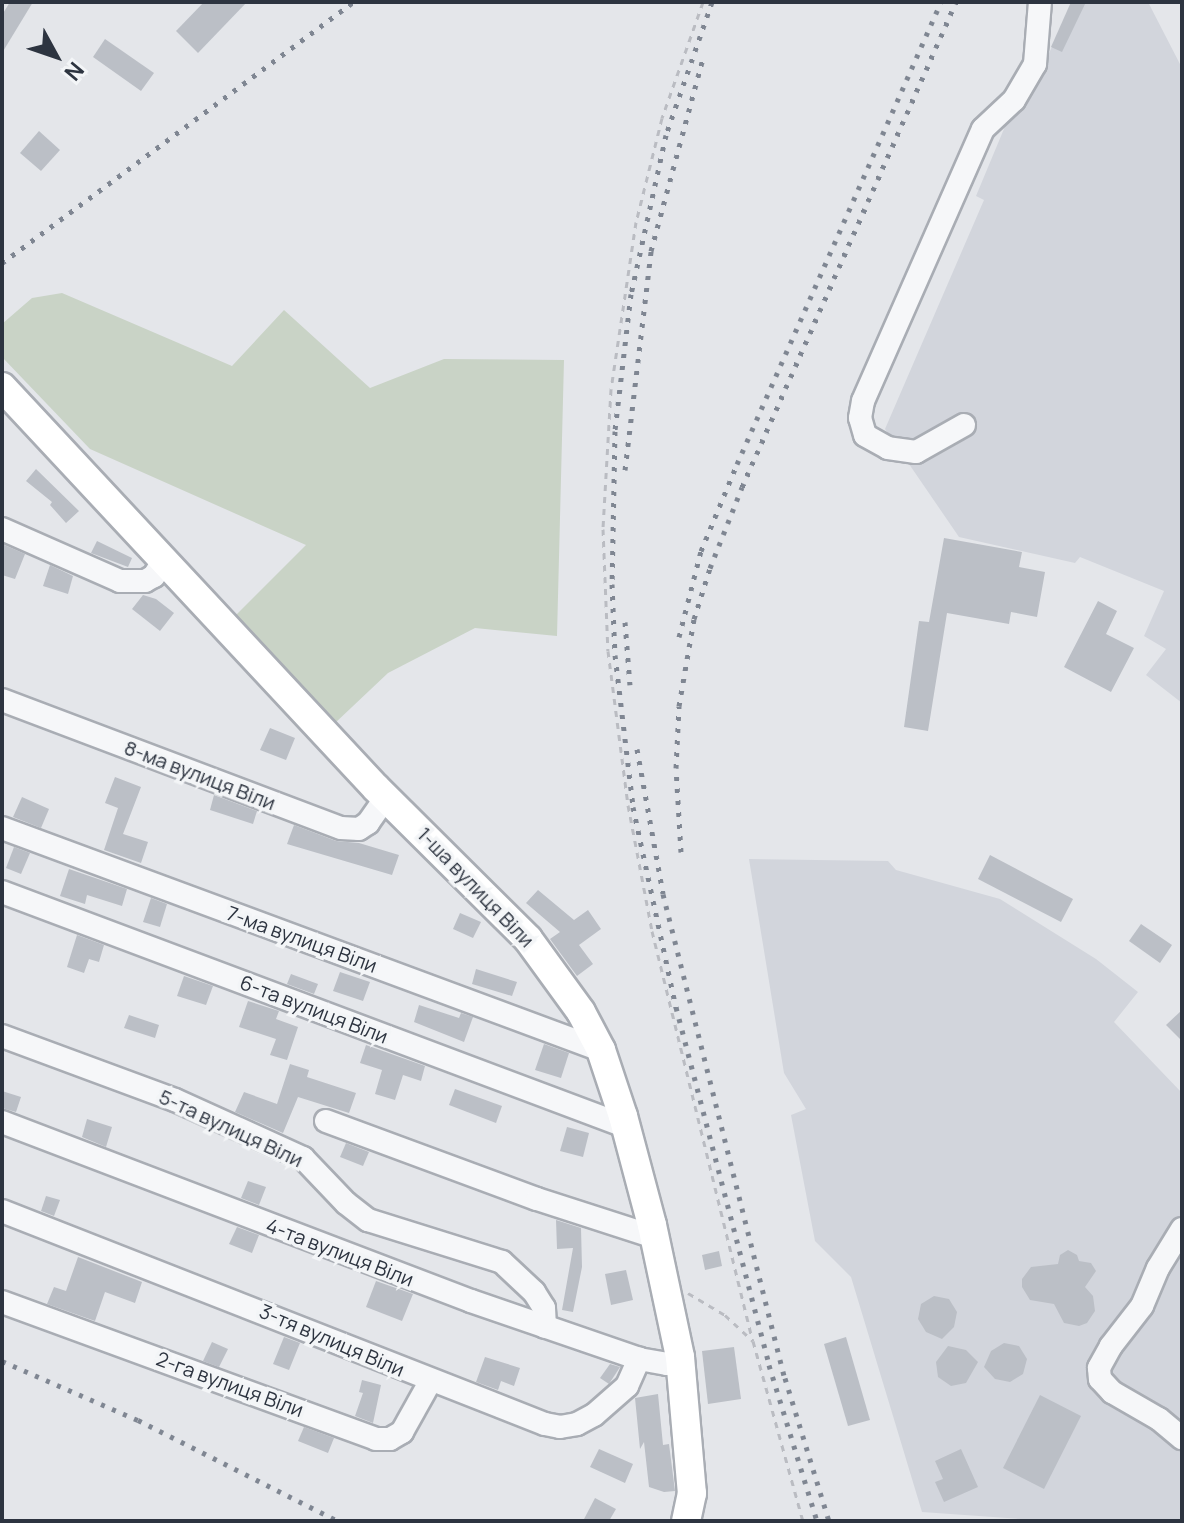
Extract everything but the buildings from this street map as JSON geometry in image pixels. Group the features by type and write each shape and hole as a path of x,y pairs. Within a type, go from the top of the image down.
{"main road":[{"name":"1-ша вулиця Віли","path":"2,387 386,797 528,939 581,1012 601,1050 625,1126 664,1279 680,1357 692,1493 686,1521"}],"street":[{"path":"964,425 916,452 888,448 865,435 860,418 863,401 983,129 1014,100 1035,64 1040,2"},
{"path":"2,529 120,581 145,581 154,576 163,561"},
{"name":"8-ма вулиця Віли","path":"2,700 341,828 359,829 368,823 386,797"},
{"name":"7-ма вулиця Віли","path":"2,828 601,1050"},
{"name":"6-та вулиця Віли","path":"2,892 625,1126"},
{"name":"5-та вулиця Віли","path":"2,1036 175,1100 303,1158 346,1203 368,1220 502,1262 534,1292 544,1308 545,1327"},
{"path":"326,1121 537,1199 655,1237"},
{"name":"4-та вулиця Віли","path":"2,1122 545,1327 639,1359 667,1364 680,1357"},
{"name":"3-тя вулиця Віли","path":"2,1211 283,1319 430,1382 560,1427 577,1424 613,1401 631,1379 639,1359"},
{"path":"1182,1229 1158,1268 1142,1306 1111,1346 1099,1368 1100,1379 1112,1392 1159,1419 1182,1438"},
{"name":"2-га вулиця Віли","path":"2,1302 376,1439 390,1439 402,1432 430,1382"}],"path":[{"path":"703,2 662,118 636,222 611,389 603,529 608,651 628,805 652,931 753,1341 803,1521"},
{"path":"664,1279 725,1315 753,1341"}],"shaded area":[{"path":"1072,2 1148,2 1182,68 1182,703 1146,675 1166,649 1144,636 1164,591 1080,557 1075,563 959,537 885,429 984,200 976,196 1021,88 1029,98"},
{"path":"62,293 232,366 284,310 370,388 444,359 564,360 557,636 475,628 388,673 334,724 234,617 306,545 90,449 2,357 2,324 32,298"},
{"path":"749,859 888,861 896,870 1000,899 1096,959 1138,992 1114,1022 1182,1093 1182,1521 1048,1521 922,1512 851,1277 815,1241 791,1115 806,1109 784,1073"}],"railway":[{"path":"2,263 354,2"},
{"path":"712,2 666,135 631,294 615,431 612,584 615,655 633,807 676,1007 769,1365 817,1521"},
{"path":"679,637 701,551 941,2"},
{"path":"681,852 676,768 679,706 694,619 710,568 742,487 956,2"},
{"path":"625,470 651,251 703,58"},
{"path":"625,622 630,685"},
{"path":"637,749 663,894 785,1378 829,1521"},
{"path":"2,1361 138,1420 338,1521"}]}
